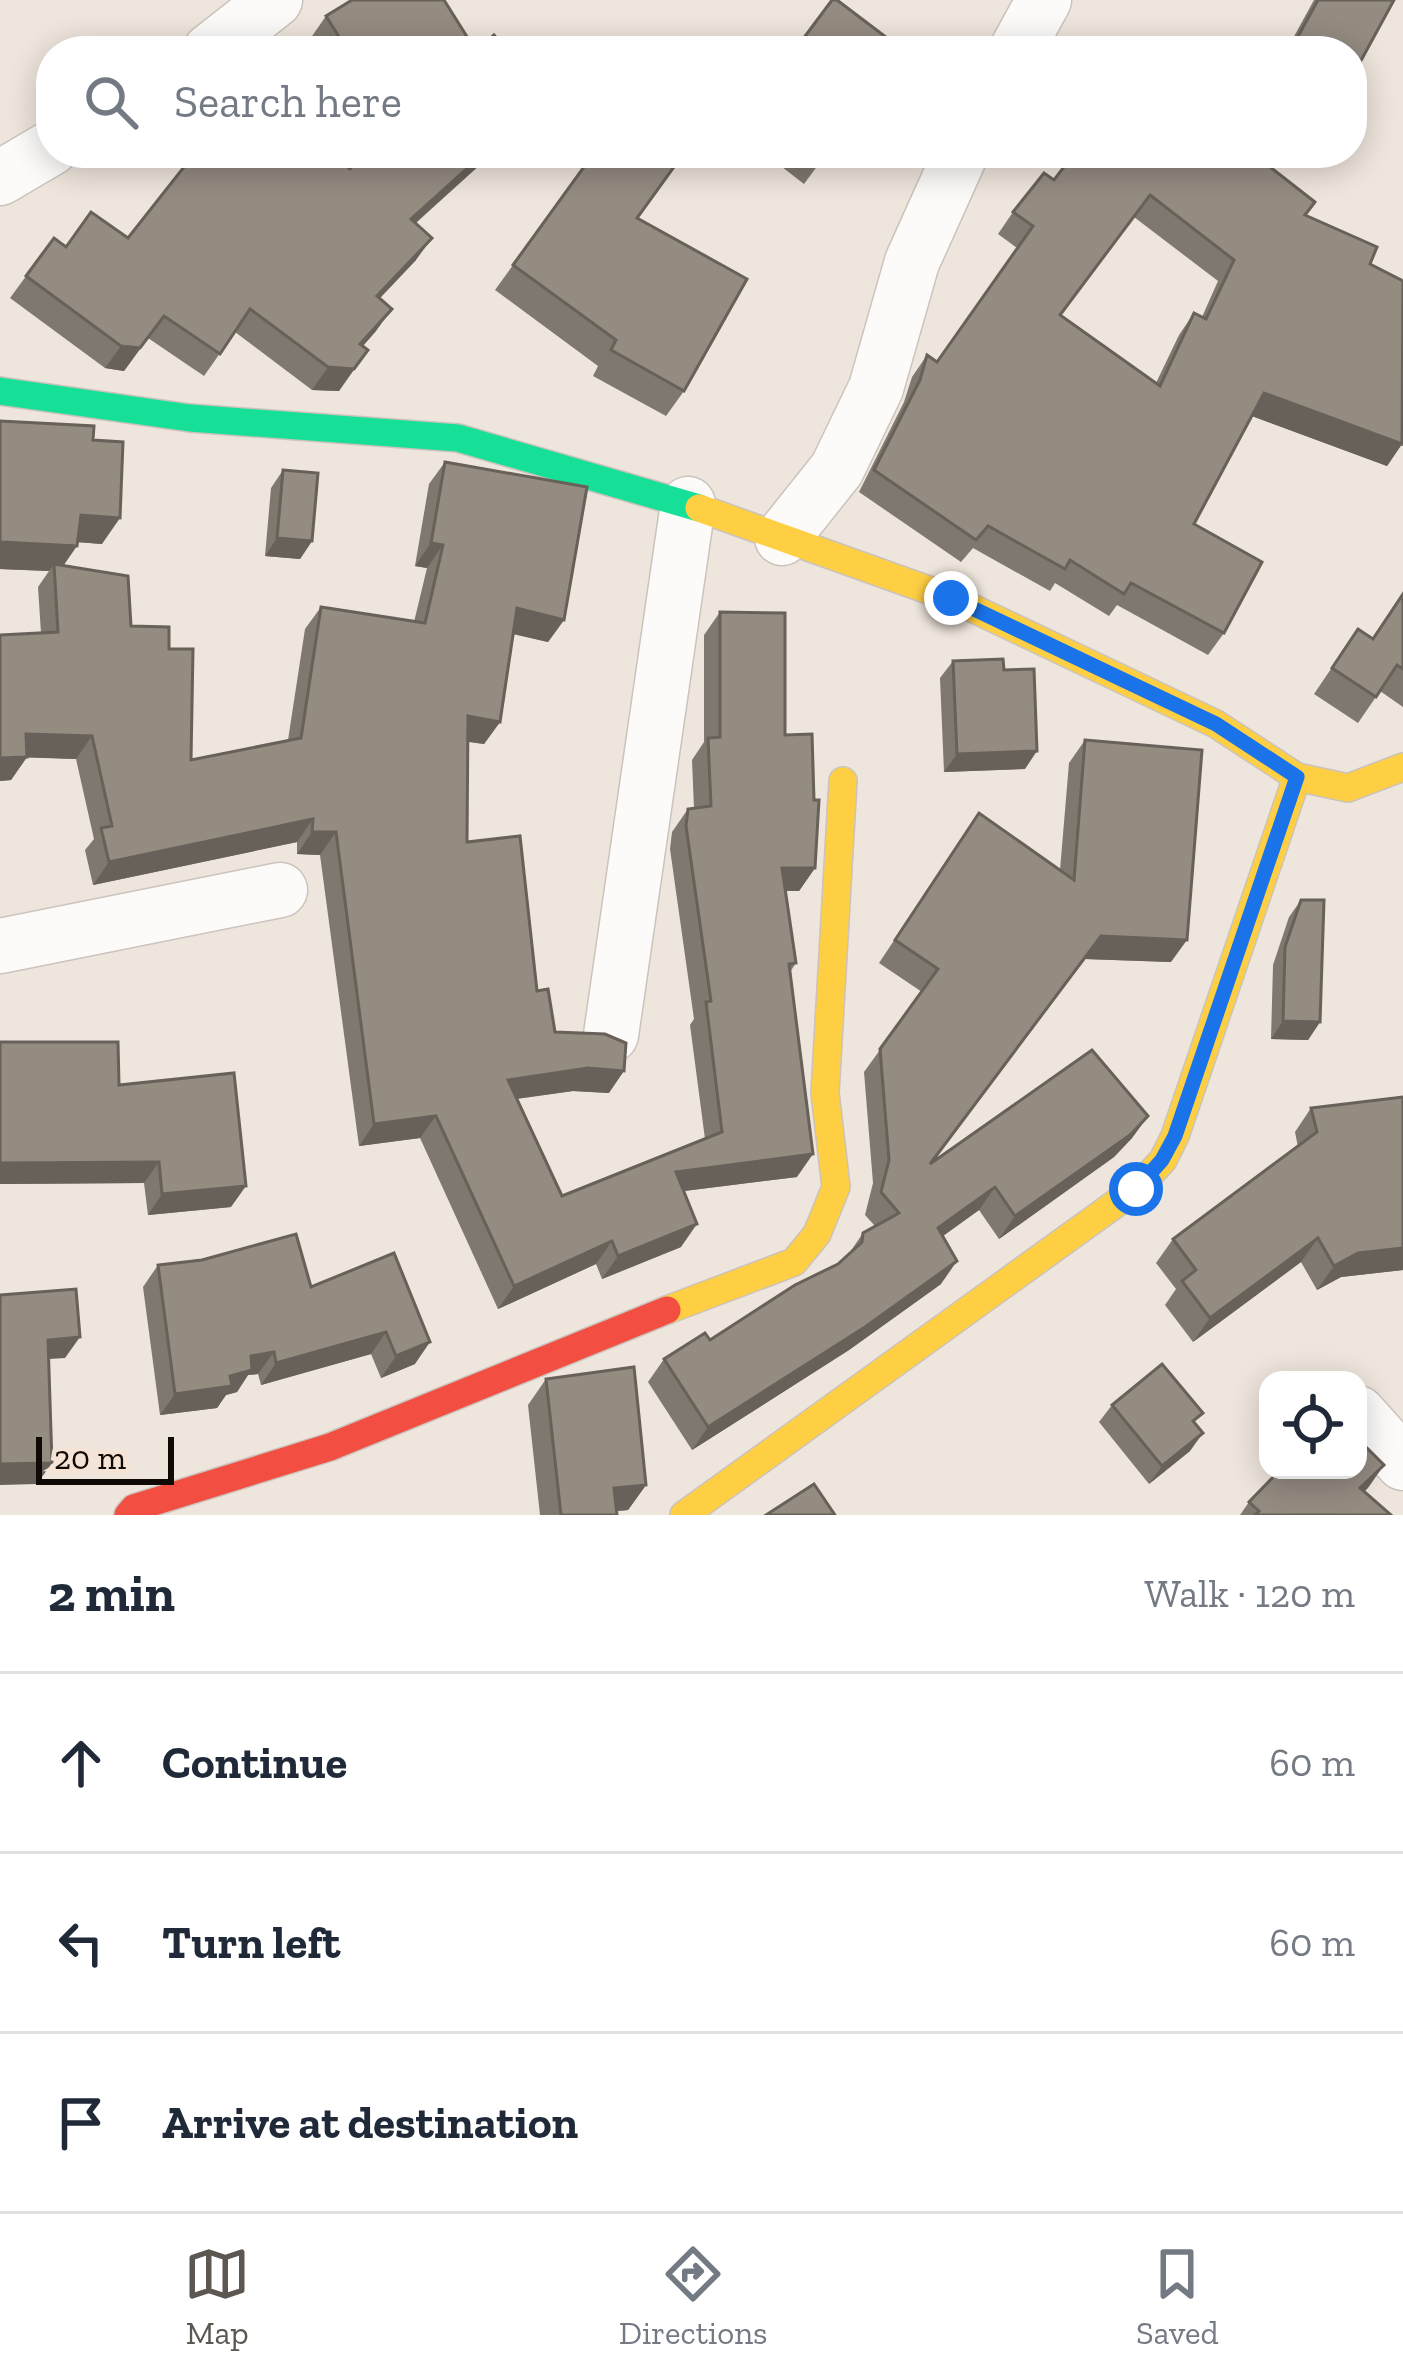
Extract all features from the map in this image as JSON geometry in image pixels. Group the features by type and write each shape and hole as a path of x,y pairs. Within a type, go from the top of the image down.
{"street":[{"path":"229,36 275,0"},
{"path":"1024,36 1044,0"},
{"path":"0,178 36,157"},
{"path":"782,538 838,469 876,388 912,262 954,168"},
{"path":"0,391 190,418 458,438 688,504 951,598 1216,724 1297,777 1348,788 1403,767"},
{"path":"611,1035 688,504"},
{"path":"684,1515 1136,1189 1162,1160 1175,1136 1297,777"},
{"path":"128,1515 134,1508 330,1447 565,1349 794,1262 817,1234 836,1187 825,1093 844,781"},
{"path":"0,946 280,890"},
{"path":"1367,1423 1403,1462"}],"building":[{"path":"352,0 444,0 467,36 339,36 326,16"},
{"path":"832,0 837,0 885,36 805,36"},
{"path":"1318,0 1394,0 1367,50 1367,36 1298,36"},
{"path":"183,168 467,168 411,219 432,238 377,296 392,309 360,344 368,350 354,369 328,367 250,309 220,354 164,316 140,348 121,346 26,276 54,238 66,247 91,212 128,238"},
{"path":"583,168 673,168 637,218 747,279 684,391 611,350 616,340 513,265"},
{"path":"1063,168 1271,168 1315,202 1305,215 1377,247 1370,264 1403,281 1402,444 1264,393 1194,524 1262,562 1224,633 1131,583 1124,594 1070,560 1065,569 988,526 976,540 874,470 920,380 927,355 937,362 1033,226 1013,212 1044,173 1054,180","holes":["1150,195 1234,260 1206,319 1194,313 1160,386 1060,315"]},
{"path":"0,421 94,426 93,440 123,442 120,518 81,515 77,546 0,542"},
{"path":"445,462 587,487 564,620 517,608 500,722 468,716 467,842 520,836 537,991 548,989 555,1032 605,1034 626,1043 624,1071 588,1068 508,1080 562,1196 722,1132 706,1002 711,1001 686,826 688,809 711,806 708,738 720,737 720,612 785,613 785,735 812,734 814,800 819,800 815,868 782,868 796,963 789,964 813,1154 676,1172 697,1224 618,1256 612,1241 514,1286 436,1116 374,1124 336,832 312,832 313,819 109,862 101,828 112,826 92,736 26,734 27,757 0,758 0,635 58,632 54,564 128,576 131,626 169,627 169,649 193,649 191,760 301,738 321,607 425,623 443,545 431,543"},
{"path":"283,470 318,473 312,541 277,538"},
{"path":"1403,594 1403,669 1397,665 1376,697 1332,668 1358,629 1373,639"},
{"path":"1003,659 1004,670 1034,669 1037,751 957,754 953,661"},
{"path":"1085,740 1202,750 1187,940 1101,936 930,1164 1092,1050 1148,1116 1130,1135 1015,1216 995,1187 938,1228 957,1261 865,1327 708,1427 664,1359 705,1333 710,1340 795,1285 838,1264 862,1242 863,1233 899,1213 881,1192 889,1160 880,1049 938,969 895,940 979,813 1074,880"},
{"path":"1301,900 1324,900 1320,1022 1283,1021 1285,947"},
{"path":"0,1042 118,1042 119,1085 234,1073 246,1186 162,1194 159,1162 0,1163"},
{"path":"1403,1097 1403,1248 1358,1253 1334,1266 1318,1238 1210,1318 1182,1281 1196,1270 1173,1239 1317,1132 1311,1108"},
{"path":"296,1234 311,1287 394,1253 430,1342 396,1356 386,1332 276,1363 274,1352 251,1356 252,1370 230,1376 232,1386 175,1394 158,1265 202,1260"},
{"path":"76,1289 80,1337 48,1340 52,1463 0,1464 0,1295"},
{"path":"1162,1364 1203,1413 1193,1421 1203,1433 1162,1466 1112,1405"},
{"path":"634,1367 646,1485 614,1488 617,1515 561,1515 546,1379"},
{"path":"1367,1448 1384,1465 1360,1488 1391,1515 1255,1515 1259,1511 1249,1502 1271,1479 1367,1479"},
{"path":"814,1484 835,1515 766,1515"}],"traffic: fast":[{"path":"0,391 190,418 458,438 699,508"}],"traffic: slow":[{"path":"699,508 951,598 1216,724 1297,777 1348,788 1403,767"},
{"path":"684,1515 1136,1189 1163,1160 1297,777"},
{"path":"667,1310 794,1262 817,1234 836,1187 825,1093 843,781"}],"traffic: jam":[{"path":"128,1515 134,1508 330,1447 667,1310"}],"route":[{"path":"951,598 1216,724 1297,777 1175,1136 1162,1160 1136,1189"}]}
